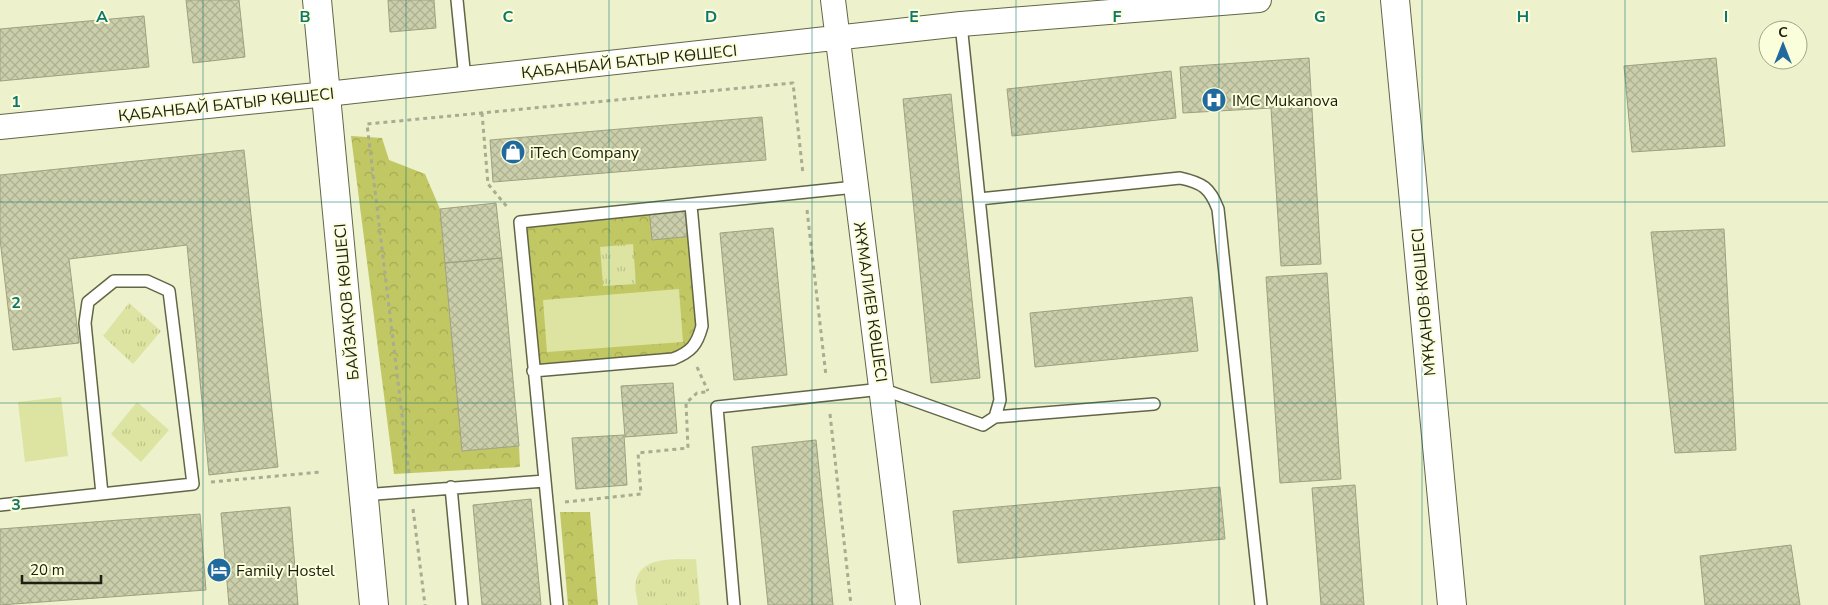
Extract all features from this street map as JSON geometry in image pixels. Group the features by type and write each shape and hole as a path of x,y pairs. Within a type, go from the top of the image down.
{"street":[{"name":"БАЙЗАҚОВ КӨШЕСІ","path":"317,0 374,605"},
{"name":"ЖҰМАЛИЕВ КӨШЕСІ","path":"833,0 908,605"},
{"name":"ҚАБАНБАЙ БАТЫР КӨШЕСІ","path":"0,127 327,94 961,24 1258,0"},
{"name":"МҰҚАНОВ КӨШЕСІ","path":"1395,0 1452,605"}],"lane":[{"path":"457,0 465,79"},
{"path":"961,24 1000,400 995,417"},
{"path":"979,199 1180,178 1198,182 1212,194 1218,209 1258,605"},
{"path":"556,605 520,222 855,187"},
{"path":"533,371 672,359 690,352 698,340 702,326 691,205"},
{"path":"0,505 102,494 193,484 169,292 147,280 114,281 88,302 85,323 102,494"},
{"path":"734,605 717,407 882,389 983,425 995,417 1154,404"},
{"path":"363,495 545,481"},
{"path":"451,487 462,605"}],"path":[{"path":"482,113 488,184 520,222"},
{"path":"366,124 425,605"},
{"path":"690,352 708,392"},
{"path":"816,377 826,376"},
{"path":"547,504 641,494 638,454 688,448 686,403 697,393 718,390"},
{"path":"193,484 320,472"}],"green space":[{"path":"351,136 382,138 389,160 425,174 440,209 462,451 519,446 520,467 394,474"},
{"path":"691,205 702,326 690,352 533,371 520,222"},
{"path":"633,244 636,284 603,286 600,247"},
{"path":"679,289 683,342 547,352 543,300"},
{"path":"129,303 161,331 133,364 103,336"},
{"path":"61,397 68,456 25,462 18,402"},
{"path":"137,402 169,430 141,462 111,434"},
{"path":"560,512 590,512 598,605 568,605"},
{"path":"696,559 700,605 638,605 635,585 639,573 644,567 660,561"}],"building":[{"path":"186,0 239,0 245,57 193,63"},
{"path":"388,0 434,0 436,28 390,32"},
{"path":"144,16 149,67 0,81 0,29"},
{"path":"1309,58 1321,264 1281,266 1271,108 1183,113 1180,67"},
{"path":"1716,58 1725,146 1632,152 1624,66"},
{"path":"1171,71 1176,118 1012,136 1007,89"},
{"path":"951,94 980,378 931,383 903,99"},
{"path":"762,117 766,160 493,182 490,140"},
{"path":"244,150 278,467 209,475 187,245 69,259 79,343 13,350 0,239 0,175"},
{"path":"496,203 502,258 445,263 440,209"},
{"path":"691,205 694,236 652,240 649,209"},
{"path":"773,228 787,375 734,380 720,233"},
{"path":"1724,229 1736,450 1675,453 1651,232"},
{"path":"502,258 519,446 462,451 445,263"},
{"path":"1327,273 1341,479 1280,483 1266,277"},
{"path":"1192,297 1198,351 1035,367 1030,313"},
{"path":"673,383 677,433 625,437 621,386"},
{"path":"624,435 627,485 576,489 572,438"},
{"path":"816,440 833,605 768,605 752,447"},
{"path":"1355,485 1364,605 1321,605 1312,488"},
{"path":"1220,487 1225,539 958,563 953,511"},
{"path":"531,499 541,605 482,605 473,505"},
{"path":"290,507 298,605 229,605 221,513"},
{"path":"200,514 206,590 0,605 0,529"},
{"path":"1791,545 1800,605 1705,605 1700,556"}],"place":[{"name":"IMC Mukanova","path":"1214,100"},
{"name":"iTech Company","path":"513,152"},
{"name":"Family Hostel","path":"219,570"}]}
